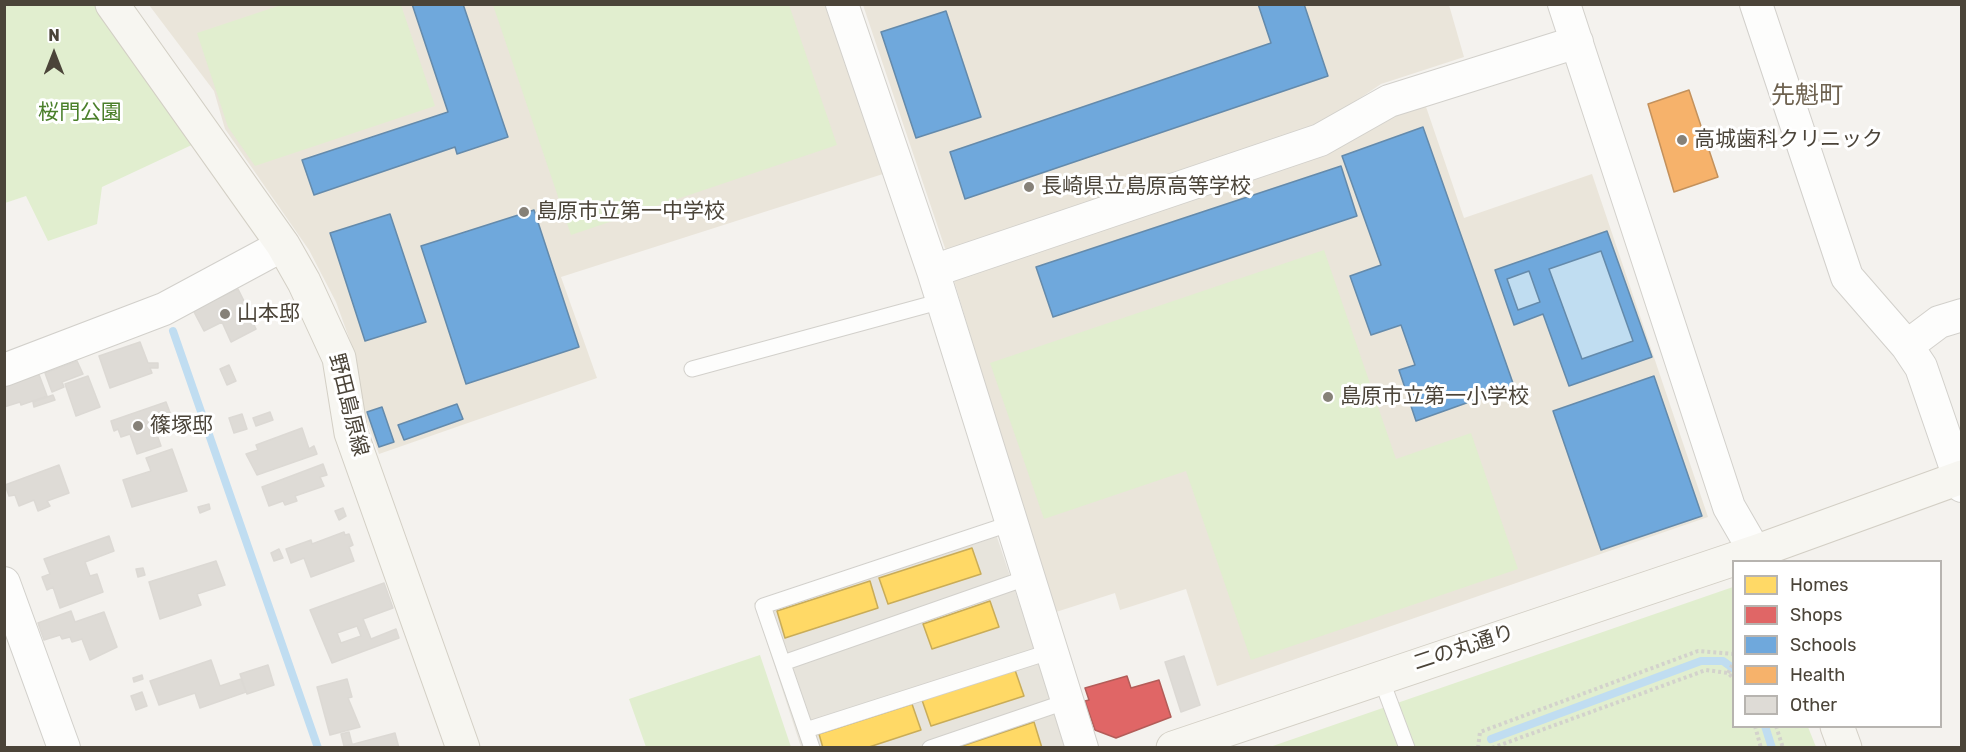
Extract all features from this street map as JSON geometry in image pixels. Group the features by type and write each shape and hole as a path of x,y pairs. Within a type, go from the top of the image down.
{"street":[{"name":"野田島原線","path":"112,4 283,245 304,282 339,358 351,434 463,747"},
{"path":"842,4 933,271 1082,747"},
{"path":"1564,4 1729,507 1758,557"},
{"path":"1756,4 1847,277 1907,346 1921,367 1960,480"},
{"path":"933,271 1320,140 1389,101 1577,42"},
{"path":"4,370 164,309 283,245"},
{"path":"1907,346 1939,322 1962,315"},
{"name":"二の丸通り","path":"1758,557 1960,480"},
{"name":"二の丸通り","path":"1173,747 1380,676 1732,565"},
{"path":"4,583 63,747"},
{"path":"1838,728 1845,747"}],"lane":[{"path":"692,369 942,301"},
{"path":"812,747 763,606 1012,523"},
{"path":"783,663 1029,578"},
{"path":"806,730 1052,651"},
{"path":"1380,676 1407,747"},
{"path":"930,747 1068,701"}],"path":[{"path":"1478,747 1480,732 1698,651 1732,654"},
{"path":"1728,673 1732,666"},
{"path":"1492,747 1706,670 1728,673 1732,677"},
{"path":"1756,728 1761,747"},
{"path":"1777,728 1783,747"}],"shaded area":[{"name":"島原市立第一中学校","path":"149,5 825,5 883,174 561,277 597,378 379,454 364,413 356,357 336,302 309,250 225,129 214,91"},
{"name":"長崎県立島原高等学校","path":"863,5 1449,5 1464,57 1381,84 1323,123 946,251"},
{"name":"島原市立第一小学校","path":"1423,98 1464,218 1592,174 1708,517 1217,686 1186,589 1120,610 1115,593 1053,613 953,277"},
{"path":"992,522 1067,747 801,747 754,603"}],"green space":[{"path":"284,4 401,5 435,106 255,166 228,127 197,33"},
{"name":"桜門公園","path":"4,5 94,5 196,143 102,187 97,224 48,241 26,196 5,203"},
{"path":"493,5 789,5 837,145 571,235"},
{"path":"1324,250 1396,459 1471,433 1518,569 1251,660 1186,471 1044,519 990,363"},
{"path":"1732,587 1732,728 1808,728 1816,747 1267,748"},
{"path":"760,655 791,747 646,747 629,699"}],"water":[{"path":"1601,251 1633,341 1582,359 1549,269"},
{"path":"1529,271 1540,302 1518,310 1507,279"}],"building: Homes":[{"path":"972,548 981,574 888,604 879,578"},
{"path":"870,581 878,608 785,638 777,611"},
{"path":"990,601 999,627 932,649 923,624"},
{"path":"1015,670 1024,696 931,726 922,700"},
{"path":"912,704 921,730 866,748 823,748 819,734"},
{"path":"1034,722 1042,748 956,748"}],"building: Shops":[{"path":"1127,676 1131,688 1159,680 1171,717 1116,738 1095,730 1085,701 1089,700 1085,688"}],"building: Schools":[{"path":"412,4 463,4 508,137 457,154 455,147 314,195 302,160 448,112"},
{"path":"1258,4 1304,4 1328,76 965,199 950,152 1271,43"},
{"path":"946,11 981,117 916,138 881,32"},
{"path":"1423,127 1514,386 1416,421 1399,370 1415,365 1401,325 1371,335 1350,276 1381,265 1342,156"},
{"path":"1341,166 1357,216 1053,317 1036,267"},
{"path":"534,210 579,347 466,384 421,246"},
{"path":"390,214 426,322 365,341 330,233"},
{"path":"1607,231 1652,357 1569,386 1543,314 1514,325 1495,270","holes":["1601,251 1633,341 1582,359 1549,269","1529,271 1540,302 1518,310 1507,279"]},
{"path":"1654,376 1702,516 1601,550 1553,411"},
{"path":"457,404 463,419 404,440 398,425"},
{"path":"382,407 394,442 379,447 367,412"}],"building: Health":[{"name":"高城歯科クリニック","path":"1689,90 1718,177 1674,192 1648,104"}],"building: Other":[{"name":"山本邸","path":"238,289 248,309 252,307 257,318 252,320 256,329 231,342 222,322 204,331 193,310 217,295 219,298"},
{"path":"140,342 148,363 158,363 158,368 150,368 152,373 110,388 99,356"},
{"path":"77,361 83,374 62,382 64,387 52,392 45,373"},
{"path":"229,365 236,381 227,385 220,369"},
{"path":"38,372 47,396 21,405 20,402 4,407 4,385"},
{"path":"88,376 100,407 76,416 65,384"},
{"path":"53,395 55,400 34,407 33,402"},
{"name":"篠塚邸","path":"166,402 174,423 155,429 161,446 137,454 130,434 121,437 118,429 114,431 111,421"},
{"path":"270,412 273,420 256,426 253,418"},
{"path":"242,414 247,429 234,433 229,418"},
{"path":"302,428 309,449 314,446 317,454 257,475 246,454 258,450 256,445"},
{"path":"172,449 187,491 132,507 123,480 151,471 146,458"},
{"path":"323,464 327,475 320,477 324,486 295,496 297,501 285,505 283,501 269,506 262,487"},
{"path":"59,465 69,493 47,501 50,506 38,511 34,500 19,506 15,495 9,496 5,485"},
{"path":"209,504 210,509 200,513 198,507"},
{"path":"343,508 346,516 339,520 335,511"},
{"path":"344,532 345,535 349,534 353,545 349,547 354,561 311,577 304,558 291,563 286,549 311,540 312,544"},
{"path":"109,536 114,551 85,562 90,576 97,574 103,592 60,608 53,587 47,590 42,577 50,574 44,559"},
{"path":"279,549 283,558 274,561 271,553"},
{"path":"216,561 225,585 197,594 201,605 160,619 149,582"},
{"path":"143,568 145,575 138,577 136,569"},
{"path":"384,583 393,608 363,619 371,639 396,629 399,638 332,663 310,610","holes":["357,626 361,636 341,643 337,633"]},
{"path":"71,611 75,622 104,612 117,647 90,660 82,639 72,642 70,637 62,639 60,635 44,640 38,623"},
{"path":"1184,656 1200,705 1181,712 1165,662"},
{"path":"211,660 220,686 241,679 246,692 200,708 195,693 159,705 150,681"},
{"path":"268,665 274,685 247,694 240,674"},
{"path":"142,675 143,679 134,682 133,678"},
{"path":"347,679 352,697 348,698 360,727 330,735 317,687"},
{"path":"142,692 147,706 136,710 131,696"},
{"path":"349,732 352,744 344,746 341,734"},
{"path":"395,733 399,748 339,748"}],"waterway":[{"path":"173,331 318,748"},
{"path":"1491,739 1701,661 1723,661 1732,668"},
{"path":"1766,728 1772,748"}],"place":[{"name":"高城歯科クリニック","path":"1682,140"},
{"name":"長崎県立島原高等学校","path":"1029,187"},
{"name":"島原市立第一中学校","path":"524,212"},
{"name":"山本邸","path":"225,314"},
{"name":"島原市立第一小学校","path":"1328,397"},
{"name":"篠塚邸","path":"138,426"}],"district":[{"name":"先魁町","path":"1807,96"}]}
